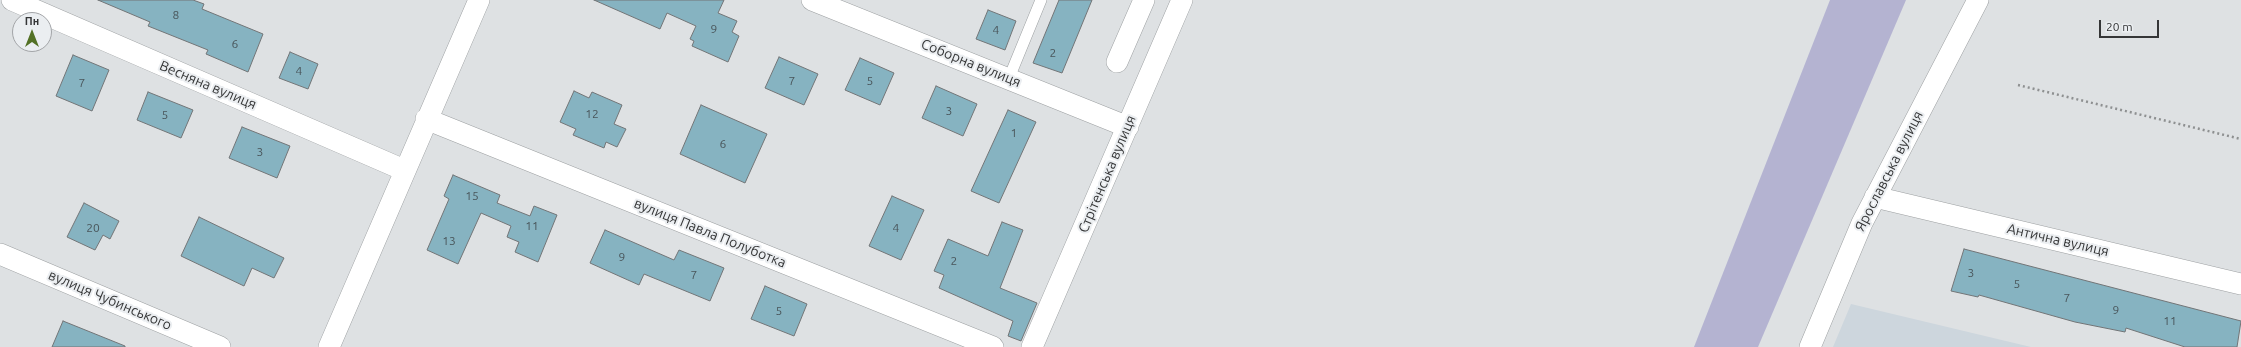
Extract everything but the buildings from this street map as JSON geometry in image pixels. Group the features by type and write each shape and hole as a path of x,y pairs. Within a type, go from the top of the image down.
{"street":[{"name":"Весняна вулиця","path":"12,0 404,170"},
{"path":"331,346 404,170 479,0"},
{"name":"Соборна вулиця","path":"812,0 1128,127"},
{"path":"1117,62 1144,0"},
{"name":"Стрітенська вулиця","path":"1032,347 1182,0"},
{"name":"Ярославська вулиця","path":"1810,347 1875,197 1978,0"},
{"name":"вулиця Павла Полуботка","path":"426,119 993,347"},
{"name":"Антична вулиця","path":"1875,197 2241,284"},
{"name":"вулиця Чубинського","path":"0,254 220,347"}],"lane":[{"path":"1009,78 1041,0"}],"path":[{"path":"2018,85 2241,139"}],"shaded area":[{"path":"1830,0 1906,0 1758,347 1694,347"},
{"path":"1851,304 2031,347 1833,347"}]}
